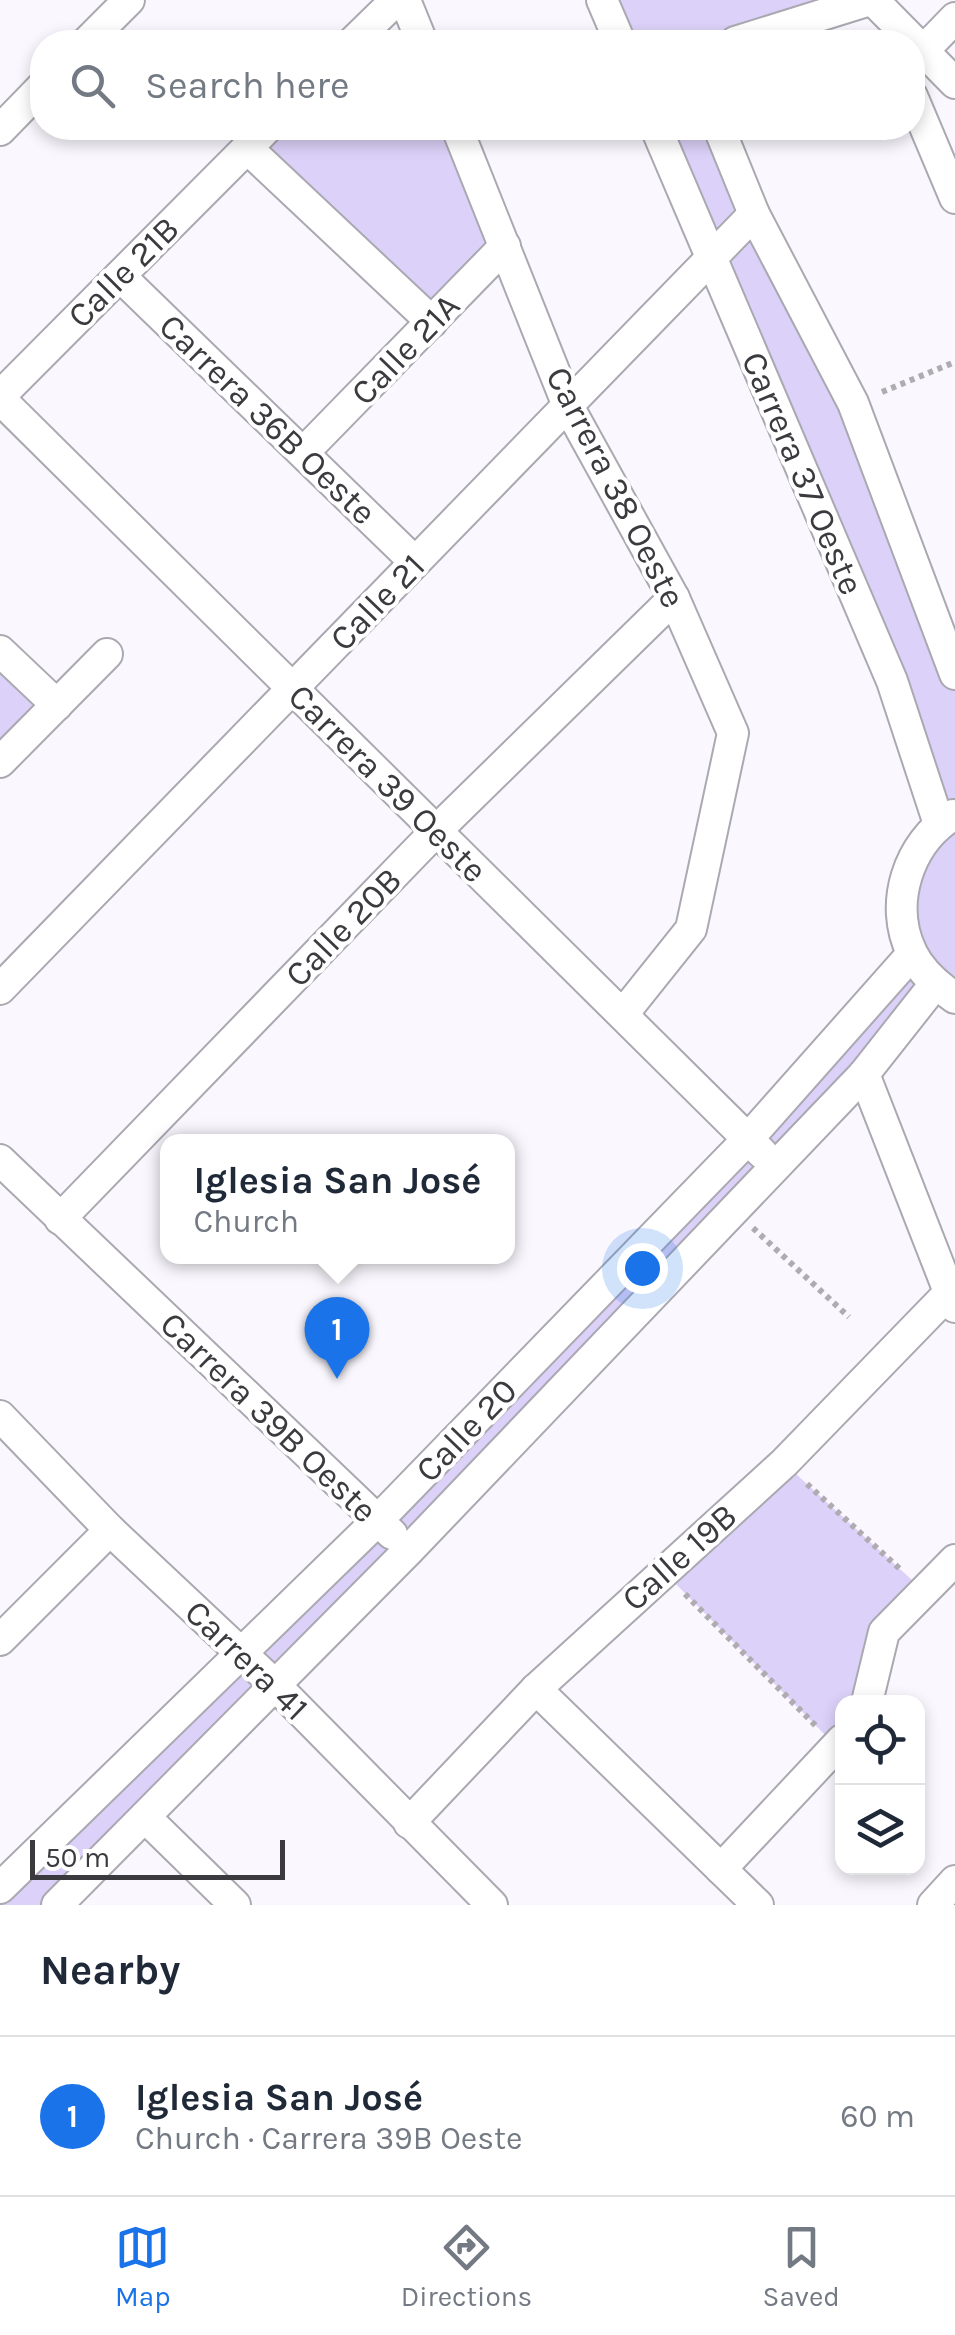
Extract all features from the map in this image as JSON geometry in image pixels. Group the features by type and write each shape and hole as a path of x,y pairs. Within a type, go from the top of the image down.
{"street":[{"path":"365,30 396,0"},
{"path":"405,0 417,30"},
{"path":"602,0 615,30"},
{"path":"774,30 872,0"},
{"path":"872,0 885,30"},
{"path":"872,0 901,30"},
{"path":"96,30 116,4"},
{"path":"925,48 955,18"},
{"path":"925,54 955,83"},
{"path":"0,130 30,99"},
{"path":"925,127 955,198"},
{"name":"Calle 21B","path":"0,398 255,140"},
{"path":"259,140 432,322"},
{"name":"Carrera 38 Oeste","path":"462,140 568,406 674,598 733,733 691,929 624,1014"},
{"name":"Carrera 37 Oeste","path":"661,140 947,818"},
{"name":"Carrera 37 Oeste","path":"725,140 754,214 853,404 955,674"},
{"name":"Calle 21","path":"0,989 754,214"},
{"name":"Calle 21A","path":"304,452 505,246"},
{"name":"Carrera 36B Oeste","path":"120,276 415,562"},
{"name":"Carrera 39 Oeste","path":"0,398 776,1166"},
{"name":"Calle 20B","path":"60,1219 435,832 674,598"},
{"path":"0,651 57,704"},
{"path":"0,762 107,654"},
{"path":"945,991 912,954 902,920 903,884 916,851 947,818"},
{"name":"Calle 20","path":"0,1888 377,1521 748,1140 912,954"},
{"name":"Calle 20","path":"57,1905 408,1550 945,991"},
{"path":"864,1074 952,1299"},
{"name":"Carrera 39B Oeste","path":"0,1160 408,1550"},
{"name":"Calle 19B","path":"410,1823 536,1689 784,1464 952,1299"},
{"name":"Carrera 41","path":"0,1416 110,1530 275,1684 492,1905"},
{"path":"0,1640 110,1530"},
{"path":"869,1695 884,1632 955,1560"},
{"path":"536,1689 758,1905"},
{"path":"720,1869 835,1747"},
{"path":"145,1817 235,1905"},
{"path":"933,1905 955,1882"}],"path":[{"path":"853,404 955,362"},
{"path":"734,1210 849,1317"},
{"path":"784,1464 924,1591"},
{"path":"662,1571 835,1739"}],"shaded area":[{"path":"602,0 870,0 774,30 615,30"},
{"path":"255,140 462,140 505,246 419,335 247,148"},
{"path":"661,140 724,140 955,674 955,998 936,984 57,1905 0,1905 0,1888 912,954 902,920 938,823"},
{"path":"0,657 51,705 0,757"},
{"path":"784,1463 924,1591 884,1633 869,1695 835,1695 835,1745 663,1571"}],"place":[{"name":"Iglesia San José","path":"337,1379"}]}
